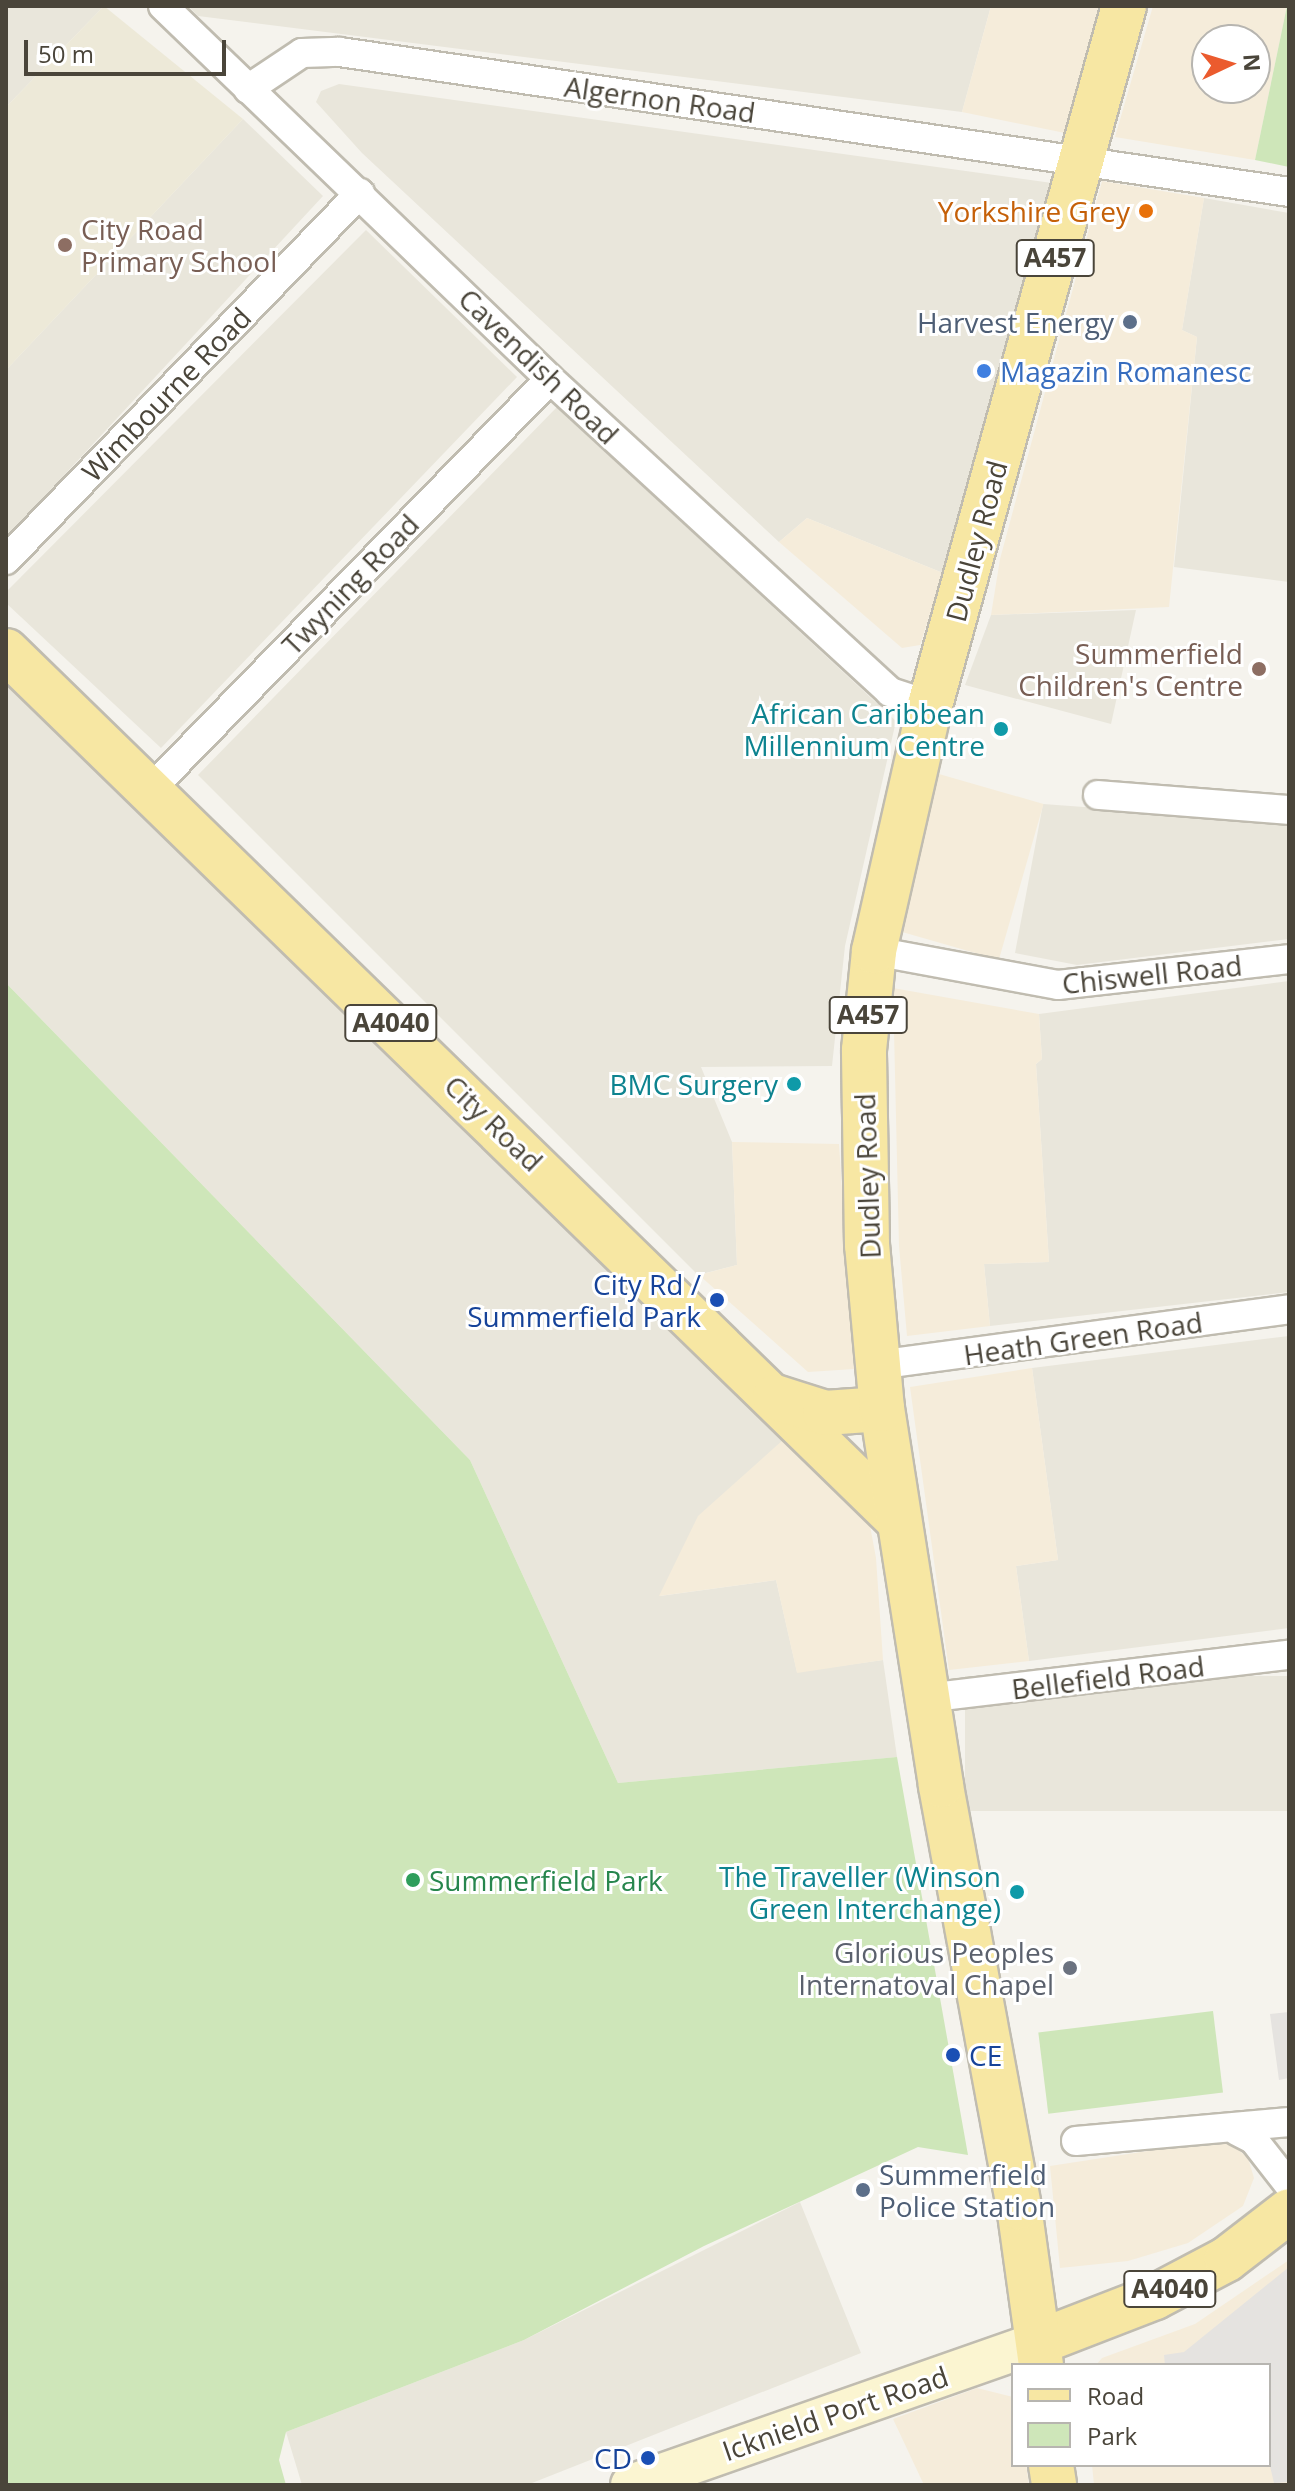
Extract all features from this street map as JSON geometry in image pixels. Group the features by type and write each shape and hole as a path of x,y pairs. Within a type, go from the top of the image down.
{"main road":[{"name":"Dudley Road","path":"1040,2354 897,1519 877,1365 862,1146 874,951 930,705 1124,6"},
{"name":"City Road","path":"6,651 897,1519"},
{"name":"City Road","path":"774,1396 825,1413 882,1409"},
{"name":"A4040","path":"1040,2354 1227,2259 1289,2211"},
{"name":"Icknield Port Road","path":"1012,2363 1040,2354"},
{"name":"Icknield Port Road","path":"631,2485 1011,2363"}],"street":[{"name":"Cavendish Road","path":"163,6 550,379 890,692 930,705"},
{"name":"Algernon Road","path":"248,89 302,53 340,52 1289,192"},
{"name":"Wimbourne Road","path":"6,560 360,193"},
{"name":"Twyning Road","path":"151,789 550,379"},
{"path":"1098,795 1289,810"},
{"name":"Chiswell Road","path":"874,951 1058,985 1289,959"},
{"name":"Heath Green Road","path":"877,1365 1289,1309"},
{"name":"Bellefield Road","path":"926,1698 1289,1655"},
{"path":"1076,2141 1237,2131 1289,2122"},
{"path":"1237,2131 1253,2139 1289,2185"}],"shaded area":[{"path":"6,6 104,6 6,107"},
{"name":"City Road Primary School","path":"104,6 243,119 6,370 6,107"},
{"path":"188,6 991,6 962,112 198,16"},
{"path":"991,6 1108,6 1070,134 962,112"},
{"path":"1153,6 1287,6 1271,83 1271,24 1191,24 1191,104 1267,104 1255,160 1115,137"},
{"path":"339,84 1052,183 943,573 807,518 779,542 362,153 316,102 321,91"},
{"path":"243,119 323,196 6,538 6,370"},
{"path":"1102,181 1204,198 1182,330 1197,337 1169,607 991,615 1000,559"},
{"path":"1204,198 1289,213 1289,582 1174,567 1197,337 1182,330"},
{"path":"366,230 517,377 161,748 6,603 6,592"},
{"path":"557,407 896,721 845,946 832,1066 701,1067 732,1142 737,1265 698,1275 198,775"},
{"path":"807,518 943,573 920,645 902,648 779,542"},
{"path":"1136,610 1111,724 965,685 991,615"},
{"path":"6,672 793,1431 660,1596 776,1580 797,1672 883,1660 897,1757 618,1783 470,1460 6,983"},
{"path":"932,772 1044,804 999,960 887,928"},
{"path":"1043,804 1289,822 1289,939 1077,965 1015,953"},
{"path":"1289,981 1289,1292 990,1326 984,1264 1049,1262 1036,1064 1042,1059 1039,1014"},
{"path":"893,988 1039,1014 1042,1059 1036,1064 1049,1262 984,1264 990,1326 907,1336 899,1246"},
{"path":"732,1142 839,1144 854,1369 808,1372 699,1275 737,1265"},
{"path":"1289,1336 1289,1628 1029,1661 1016,1566 1058,1560 1032,1368"},
{"path":"1032,1368 1058,1560 1016,1566 1029,1661 949,1670 910,1387"},
{"path":"793,1431 866,1504 876,1558 883,1660 797,1673 776,1580 659,1596 698,1516"},
{"path":"965,1676 1289,1676 1289,1811 965,1811"},
{"path":"1289,2012 1289,2078 1279,2080 1270,2014"},
{"path":"1226,2139 1248,2158 1254,2178 1243,2206 1188,2243 1128,2261 1060,2268 1050,2166"},
{"path":"800,2202 861,2353 527,2485 302,2485 286,2432 524,2340"},
{"path":"1289,2260 1289,2485 1094,2485 1092,2467 1271,2467 1271,2363 1098,2363 1102,2358 1195,2324"},
{"path":"1289,2267 1289,2482 1274,2483 1270,2467 1271,2363 1165,2363 1164,2355 1184,2352"},
{"path":"977,2388 1011,2396 1011,2467 1026,2467 1029,2485 924,2485 893,2419"}],"green space":[{"path":"1289,6 1289,167 1255,160 1267,104 1271,104 1271,83"},
{"name":"Summerfield Park","path":"6,983 470,1460 618,1783 897,1757 968,2155 918,2147 704,2246 524,2340 286,2432 279,2460 286,2485 6,2485"},
{"path":"1213,2011 1223,2092 1048,2114 1038,2032"}],"place":[{"name":"Yorkshire Grey","path":"1146,211"},
{"name":"City Road Primary School","path":"65,245"},
{"name":"Harvest Energy","path":"1130,322"},
{"name":"Magazin Romanesc","path":"984,371"},
{"name":"Summerfield Children's Centre","path":"1259,669"},
{"name":"African Caribbean Millennium Centre","path":"1001,729"},
{"name":"BMC Surgery","path":"794,1084"},
{"name":"City Rd / Summerfield Park","path":"717,1300"},
{"name":"Summerfield Park","path":"413,1880"},
{"name":"The Traveller (Winson Green Interchange)","path":"1017,1892"},
{"name":"Glorious Peoples Internatoval Chapel","path":"1070,1968"},
{"name":"CE","path":"953,2055"},
{"name":"Summerfield Police Station","path":"863,2190"},
{"name":"CD","path":"648,2458"}]}
